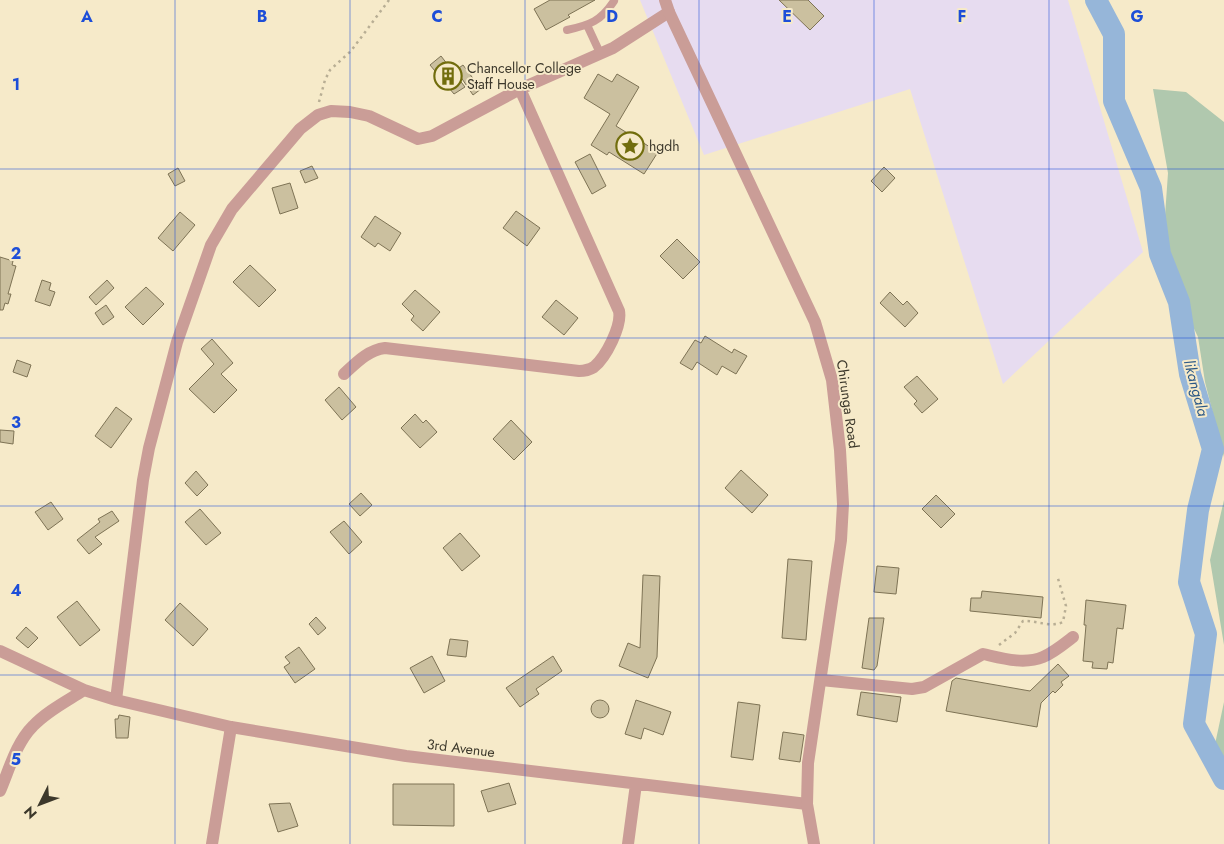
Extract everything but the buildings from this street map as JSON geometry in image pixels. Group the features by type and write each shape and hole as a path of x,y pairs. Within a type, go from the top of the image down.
{"street":[{"path":"116,700 145,468 182,328 211,245 227,217 300,129 318,115 331,111 359,113 418,139 432,136 520,89 621,44 667,6"},
{"name":"Chirunga Road","path":"667,6 815,322 832,380 840,450 842,531 808,763 806,804 814,844"},
{"path":"344,374 369,352 385,348 579,371 588,370 601,360 618,328 619,311 520,89"},
{"path":"821,680 912,690 924,687 983,654 1004,659 1027,661 1043,657 1073,637"},
{"name":"3rd Avenue","path":"0,652 84,690 116,700 231,727 406,756 806,804"},
{"path":"0,791 19,745 33,726 84,690"},
{"path":"212,844 231,727"},
{"path":"628,844 636,784"}],"lane":[{"path":"567,30 587,25 606,14 614,2"},
{"path":"587,25 600,54"}],"path":[{"path":"318,115 325,80 330,70 351,51 389,0"},
{"path":"983,654 995,649 1015,633 1023,621 1040,622 1048,625 1063,622 1066,606 1057,576"}],"shaded area":[{"path":"640,0 1068,0 1143,252 1003,384 910,89 704,155"}],"green space":[{"path":"1153,89 1186,92 1224,122 1224,457 1205,382 1198,337 1174,287 1164,230 1168,173"},
{"path":"1224,500 1224,645 1210,560"},
{"path":"1224,702 1224,771 1214,749"}],"waterway":[{"name":"likangala","path":"1096,0 1114,34 1114,101 1151,188 1160,254 1179,302 1190,374 1213,449 1198,510 1189,582 1206,634 1194,724 1224,779"}],"place":[{"name":"Chancellor College Staff House","path":"448,76"},
{"name":"hgdh","path":"630,146"}]}
